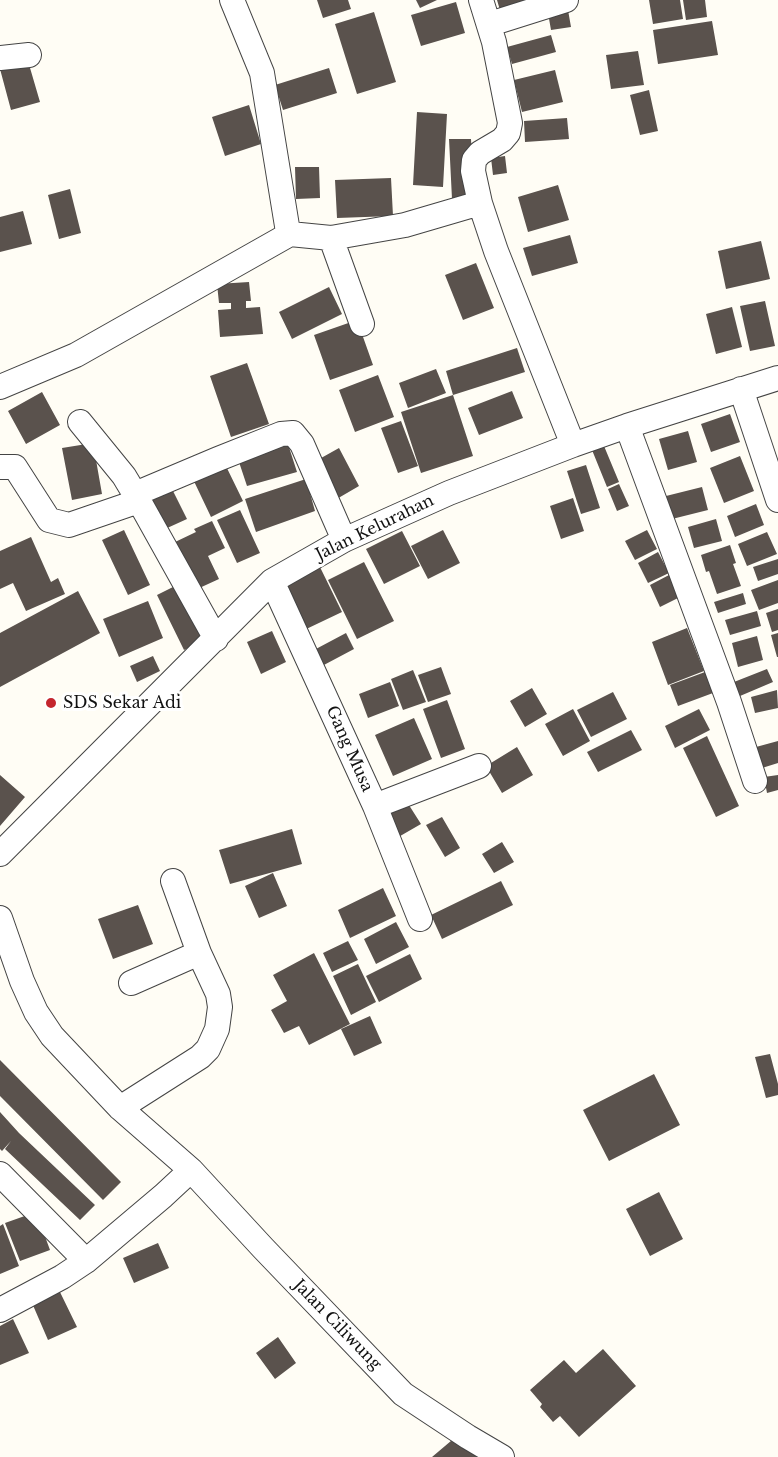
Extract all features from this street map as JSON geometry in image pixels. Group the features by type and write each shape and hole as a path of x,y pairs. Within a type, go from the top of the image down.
{"street":[{"path":"232,0 262,73 286,226 290,234"},
{"path":"481,0 490,24 510,123 508,133 502,140 480,153 474,160 473,171 496,252 573,445"},
{"path":"490,24 566,0"},
{"path":"0,58 29,55"},
{"path":"0,387 76,355 290,234 331,238 405,225 480,202"},
{"path":"331,238 362,324"},
{"name":"Jalan Kelurahan","path":"0,854 272,581 344,540 449,493 627,426 778,378"},
{"path":"741,389 778,500"},
{"path":"81,422 124,476 216,639"},
{"path":"627,426 729,702 754,781"},
{"path":"0,467 15,466 49,520 69,525 137,498 218,459 281,434 293,433 302,444 344,540"},
{"name":"Gang Musa","path":"272,581 375,806 420,918"},
{"path":"375,806 479,766"},
{"path":"120,1108 200,1057 208,1049 218,1029 220,1006 218,994 199,953 173,881"},
{"name":"Jalan Ciliwung","path":"0,918 22,981 36,1012 52,1036 120,1108 191,1170 403,1394 502,1457"},
{"path":"131,984 199,953"},
{"path":"0,1310 62,1277 86,1261 191,1170"},
{"path":"0,1174 86,1261"}],"building":[{"path":"317,0 348,0 351,9 323,18"},
{"path":"416,0 437,0 420,8"},
{"path":"497,0 558,0 502,17"},
{"path":"649,0 680,0 683,19 653,24"},
{"path":"683,0 705,0 707,17 686,20"},
{"path":"456,2 465,33 421,46 411,15"},
{"path":"568,10 571,27 551,30 548,13"},
{"path":"374,12 396,82 357,94 335,24"},
{"path":"712,21 718,55 658,64 653,30"},
{"path":"551,35 556,52 512,64 507,47"},
{"path":"638,51 644,85 611,89 606,55"},
{"path":"28,61 40,102 11,110 0,69"},
{"path":"329,68 337,93 283,110 275,85"},
{"path":"555,70 563,102 522,112 514,80"},
{"path":"649,90 658,131 640,135 630,95"},
{"path":"249,105 261,144 225,156 212,117"},
{"path":"417,112 447,114 443,187 413,185"},
{"path":"567,118 569,139 525,142 524,121"},
{"path":"449,139 471,139 474,198 452,199"},
{"path":"505,156 507,173 493,175 491,158"},
{"path":"295,167 319,167 320,198 296,199"},
{"path":"391,178 393,216 337,218 335,180"},
{"path":"558,185 569,220 528,232 518,197"},
{"path":"70,189 81,233 59,239 48,195"},
{"path":"23,211 32,244 0,252 0,217"},
{"path":"570,235 578,263 532,276 523,248"},
{"path":"761,241 770,279 726,289 718,251"},
{"path":"476,263 494,308 463,320 445,275"},
{"path":"249,282 251,301 246,301 246,308 260,307 263,334 220,337 218,310 231,309 231,303 219,303 217,284"},
{"path":"329,287 342,314 292,339 279,312"},
{"path":"765,301 775,346 750,351 740,306"},
{"path":"732,307 742,347 716,354 706,314"},
{"path":"357,320 373,365 330,380 314,335"},
{"path":"517,348 525,372 453,395 446,371"},
{"path":"247,363 269,424 231,437 210,376"},
{"path":"436,369 446,393 408,408 399,383"},
{"path":"378,375 394,417 355,432 339,390"},
{"path":"512,391 523,418 479,435 468,408"},
{"path":"42,392 60,425 26,444 8,411"},
{"path":"453,395 473,456 421,473 401,412"},
{"path":"730,414 740,442 711,452 701,424"},
{"path":"401,421 418,466 398,473 381,428"},
{"path":"688,431 697,462 668,470 659,439"},
{"path":"287,441 297,472 247,486 237,456"},
{"path":"93,443 102,494 72,500 62,448"},
{"path":"604,446 619,482 607,487 592,450"},
{"path":"339,448 359,486 335,500 314,462"},
{"path":"740,456 754,491 724,503 710,468"},
{"path":"223,460 243,501 211,517 191,475"},
{"path":"586,465 600,508 581,514 567,471"},
{"path":"306,479 315,511 256,532 245,499"},
{"path":"619,484 629,506 617,511 608,489"},
{"path":"702,487 708,510 672,519 666,496"},
{"path":"172,489 187,519 165,529 151,499"},
{"path":"573,498 584,531 561,539 550,506"},
{"path":"756,504 764,525 735,537 727,516"},
{"path":"240,510 260,553 237,563 217,520"},
{"path":"716,519 722,541 694,548 688,527"},
{"path":"212,521 225,548 208,556 219,579 195,590 173,543 196,532 194,529"},
{"path":"124,530 150,585 128,595 102,540"},
{"path":"443,530 460,563 428,579 411,546"},
{"path":"647,530 657,549 635,560 625,541"},
{"path":"402,531 420,566 384,584 366,549"},
{"path":"767,532 777,554 747,566 738,544"},
{"path":"31,537 51,582 58,578 65,594 26,611 13,583 0,589 0,551"},
{"path":"730,545 736,563 733,564 741,586 717,594 709,571 706,572 701,555"},
{"path":"658,552 669,573 648,583 638,563"},
{"path":"778,559 778,574 758,581 753,567"},
{"path":"364,562 394,621 357,639 328,580"},
{"path":"318,563 342,612 300,632 276,584"},
{"path":"669,575 680,597 660,607 650,585"},
{"path":"778,580 778,603 759,610 751,590"},
{"path":"179,584 205,640 184,650 157,595"},
{"path":"78,591 100,633 0,687 0,633"},
{"path":"743,593 746,604 718,613 714,602"},
{"path":"148,601 163,638 119,657 103,619"},
{"path":"778,609 778,630 772,632 766,613"},
{"path":"757,611 761,626 730,635 725,620"},
{"path":"687,628 704,671 668,685 652,642"},
{"path":"272,631 286,662 261,674 247,642"},
{"path":"346,633 354,649 322,666 314,650"},
{"path":"778,633 778,657 777,657 771,635"},
{"path":"757,636 763,660 738,667 732,643"},
{"path":"153,656 160,671 137,682 130,666"},
{"path":"441,667 451,694 428,702 418,675"},
{"path":"767,669 773,682 740,696 734,682"},
{"path":"413,670 426,702 403,710 391,679"},
{"path":"705,672 713,693 678,706 670,685"},
{"path":"390,682 399,706 368,718 359,694"},
{"path":"532,688 547,714 525,727 510,701"},
{"path":"777,690 778,708 755,713 751,697"},
{"path":"613,692 627,719 591,737 577,710"},
{"path":"447,700 465,749 441,758 423,709"},
{"path":"573,709 590,741 563,756 545,724"},
{"path":"699,709 710,730 675,748 665,726"},
{"path":"414,718 432,759 393,776 375,735"},
{"path":"631,730 642,750 598,772 587,752"},
{"path":"707,736 739,806 716,817 683,748"},
{"path":"778,741 778,763 762,768 756,747"},
{"path":"517,747 533,775 502,793 486,766"},
{"path":"0,775 25,797 0,826"},
{"path":"778,775 778,790 767,793 764,777"},
{"path":"407,802 421,824 395,839 382,817"},
{"path":"442,817 460,848 445,857 426,825"},
{"path":"292,829 302,864 230,884 219,850"},
{"path":"502,842 514,862 494,873 482,854"},
{"path":"273,873 287,906 259,918 245,886"},
{"path":"501,881 513,905 442,939 431,915"},
{"path":"383,888 396,916 350,938 338,910"},
{"path":"138,905 153,944 113,959 98,919"},
{"path":"396,922 409,947 376,964 364,939"},
{"path":"348,941 358,960 332,972 323,953"},
{"path":"314,953 350,1024 309,1045 299,1026 284,1033 271,1010 287,1001 273,975"},
{"path":"410,954 422,979 379,1002 366,976"},
{"path":"358,964 376,1002 351,1015 333,976"},
{"path":"370,1016 382,1043 354,1056 341,1029"},
{"path":"770,1054 778,1084 778,1095 766,1098 755,1057"},
{"path":"0,1060 121,1182 103,1200 0,1096"},
{"path":"654,1074 680,1125 609,1161 583,1110"},
{"path":"0,1112 95,1205 80,1220 5,1149 11,1141 2,1151 0,1149"},
{"path":"659,1192 683,1239 650,1256 626,1209"},
{"path":"36,1212 50,1250 20,1261 5,1223"},
{"path":"3,1224 19,1266 0,1274 0,1226"},
{"path":"158,1243 169,1268 134,1283 123,1258"},
{"path":"59,1290 77,1327 48,1340 32,1303"},
{"path":"13,1319 29,1353 0,1365 0,1326"},
{"path":"278,1337 296,1363 275,1379 256,1353"},
{"path":"603,1349 636,1386 579,1437 560,1416 553,1422 540,1407 542,1404 530,1390 564,1360 576,1373"},
{"path":"458,1435 477,1457 432,1457"}],"place":[{"name":"SDS Sekar Adi","path":"51,703"}]}
